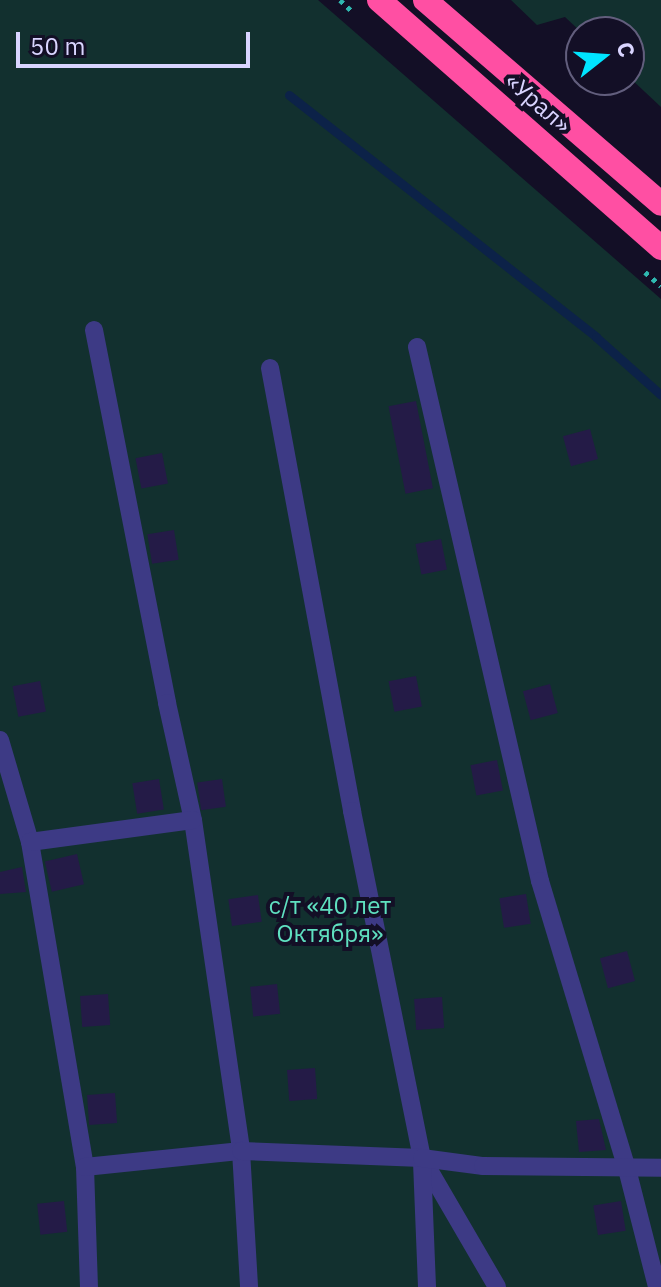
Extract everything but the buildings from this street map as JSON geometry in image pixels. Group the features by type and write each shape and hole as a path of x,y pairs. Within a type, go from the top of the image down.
{"highway":[{"name":"«Урал»","path":"379,0 661,248"},
{"name":"«Урал»","path":"425,0 661,204"}],"lane":[{"path":"94,330 193,820 241,1151 249,1287"},
{"path":"417,347 540,881 627,1169 657,1287"},
{"path":"270,368 352,811 422,1158 427,1287"},
{"path":"0,740 30,842 85,1167 89,1287"},
{"path":"30,842 193,820"},
{"path":"85,1167 241,1151 422,1158 483,1166 661,1168"},
{"path":"422,1158 497,1287"}],"green space":[{"name":"с/т «40 лет Октября»","path":"0,0 318,0 661,299 661,1287 0,1287"},
{"path":"511,0 661,0 661,107 645,92 645,16 565,16 537,25"}],"waterway":[{"path":"289,95 596,337 661,395"}]}
